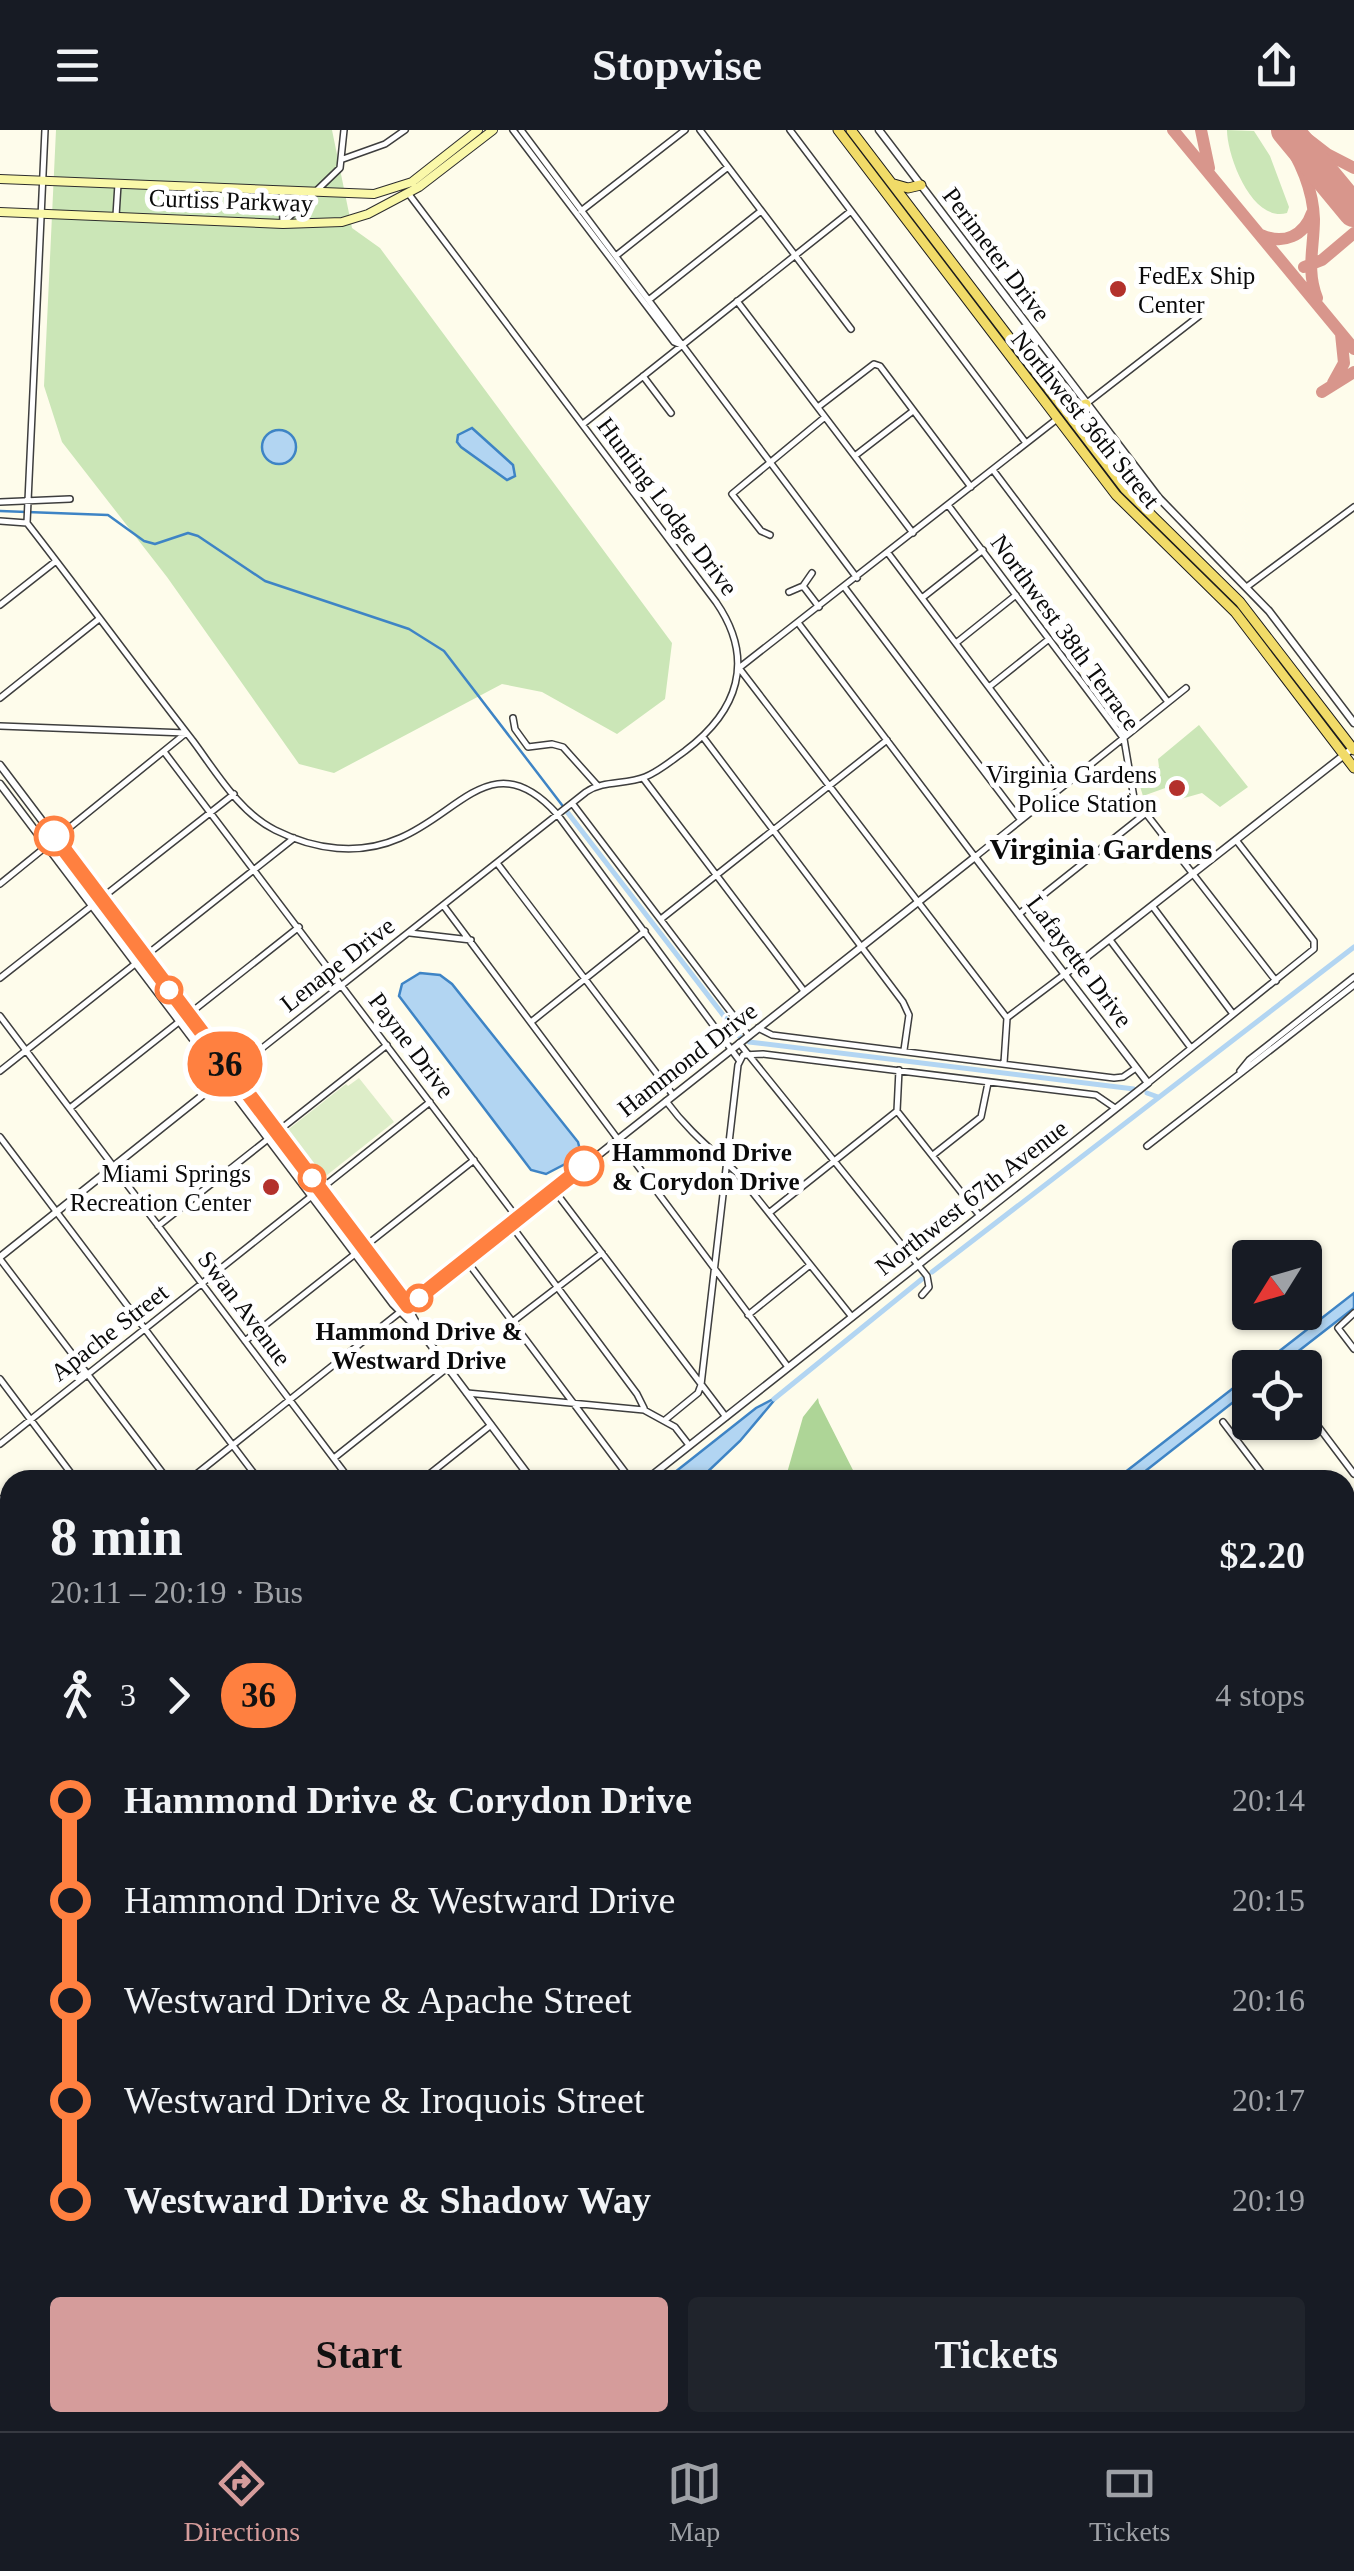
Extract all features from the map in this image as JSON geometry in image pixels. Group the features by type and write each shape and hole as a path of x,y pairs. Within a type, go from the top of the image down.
{"main road":[{"name":"Curtiss Parkway","path":"0,180 374,194 406,190 478,130"},
{"name":"Curtiss Parkway","path":"0,212 282,224 342,222 368,214 493,130"},
{"path":"838,130 853,133"},
{"name":"Northwest 36th Street","path":"838,130 895,206 1058,403 1134,507"},
{"name":"Northwest 36th Street","path":"853,133 912,209 1057,419 1134,507 1256,629 1350,750 1354,768"},
{"path":"912,209 895,206 894,186 920,185"},
{"path":"1058,403 1075,408 1086,404"},
{"path":"1078,430 1078,416 1086,404"}],"street":[{"path":"45,130 27,521 56,561 234,794 256,818 294,838 338,849 378,846 416,831 469,793 490,784 529,790 557,814 736,1046 757,1064 918,1264 929,1279 922,1295"},
{"path":"282,224 331,180 343,159 344,130"},
{"path":"343,159 385,144 405,130"},
{"path":"513,130 580,212"},
{"path":"521,130 857,578"},
{"path":"580,212 685,130"},
{"path":"700,130 709,136 728,167 851,328"},
{"path":"790,130 1026,443"},
{"name":"Perimeter Drive","path":"879,130 1159,498 1248,586 1354,722"},
{"path":"614,257 728,167"},
{"path":"116,216 118,184"},
{"name":"Hunting Lodge Drive","path":"406,190 723,612 734,636 738,668"},
{"path":"282,191 282,224"},
{"path":"647,301 762,211"},
{"path":"582,424 850,211"},
{"path":"737,301 913,533"},
{"path":"1086,404 1199,316"},
{"path":"818,407 874,364 880,366 971,487"},
{"path":"642,376 672,414"},
{"path":"855,456 913,411"},
{"path":"770,535 761,531 732,494 825,417"},
{"path":"557,814 596,785 644,778 703,737 726,708 738,668 1057,419"},
{"path":"993,470 1168,702"},
{"path":"0,502 27,506 70,499"},
{"name":"Northwest 38th Terrace","path":"948,506 1124,738 1132,793 1276,980"},
{"path":"1248,586 1354,507"},
{"path":"0,521 27,521"},
{"path":"922,598 982,550"},
{"path":"888,553 1063,786"},
{"path":"0,605 56,561"},
{"path":"789,592 803,586 812,574"},
{"path":"803,586 819,608"},
{"path":"845,588 1020,819"},
{"path":"956,642 1016,595"},
{"path":"0,698 100,619"},
{"name":"Lafayette Drive","path":"799,624 1148,1083"},
{"path":"989,687 1049,639"},
{"path":"738,668 1007,1018 1004,1063"},
{"path":"976,857 1186,688"},
{"path":"514,718 514,729 528,747 563,747 596,785"},
{"path":"0,726 186,733"},
{"path":"0,884 186,733"},
{"path":"703,737 906,1009 904,1050"},
{"path":"661,919 887,740"},
{"path":"1007,1018 1350,750"},
{"name":"Payne Drive","path":"165,753 474,1160 558,1287 637,1394 644,1410"},
{"path":"0,765 408,1306 422,1333 524,1470"},
{"path":"644,778 805,992"},
{"path":"1,788 400,1312 422,1333"},
{"path":"0,978 234,794"},
{"path":"572,803 749,1036"},
{"path":"1019,914 1146,813"},
{"name":"Lenape Drive","path":"0,1258 557,814"},
{"path":"0,1071 294,838"},
{"name":"Northwest 67th Avenue","path":"659,1470 1312,953 1314,942 1236,840"},
{"name":"Hammond Drive","path":"202,1470 976,857"},
{"path":"497,863 673,1096"},
{"path":"443,904 788,1368"},
{"path":"1152,907 1233,1014"},
{"path":"70,1108 299,928"},
{"path":"531,1022 645,931"},
{"path":"409,933 471,940"},
{"path":"1110,940 1191,1048"},
{"path":"1238,1073 1249,1060 1354,977"},
{"path":"1147,1146 1354,985"},
{"name":"Swan Avenue","path":"0,1016 343,1470"},
{"path":"758,1028 772,1035 1119,1078 1136,1068"},
{"path":"158,1226 387,1045"},
{"path":"665,1420 702,1386 739,1060 736,1046"},
{"path":"739,1060 748,1054 762,1054 988,1081 1101,1096 1115,1108"},
{"path":"757,1064 762,1054"},
{"path":"899,1070 897,1111 980,1216"},
{"path":"933,1155 981,1117 988,1081"},
{"path":"666,1101 694,1138 727,1164 852,1316"},
{"name":"Apache Street","path":"0,1444 430,1102"},
{"path":"769,1214 897,1111"},
{"path":"0,1137 252,1470"},
{"path":"245,1342 474,1160"},
{"path":"554,1190 726,1417"},
{"path":"511,1323 602,1253"},
{"path":"0,1258 160,1470"},
{"path":"466,1260 624,1470"},
{"path":"748,1314 810,1265"},
{"path":"1354,1313 1338,1328 1354,1349"},
{"path":"334,1458 448,1368"},
{"path":"0,1379 68,1470"},
{"path":"466,1393 644,1410 665,1420 690,1446"},
{"path":"1223,1422 1259,1470"},
{"path":"434,1470 490,1425"},
{"path":"1322,1432 1351,1470"}],"green space":[{"path":"56,130 332,130 352,228 380,248 672,643 665,699 617,734 542,692 502,684 334,773 299,764 167,577 62,442 44,386"},
{"path":"1227,130 1254,131 1270,156 1289,207 1287,213 1274,213 1253,198 1231,155"},
{"path":"1199,725 1248,787 1220,807 1202,793 1177,800 1168,787 1143,796 1137,777 1159,767 1158,759"},
{"path":"359,1078 394,1122 322,1179 285,1132"},
{"path":"818,1398 853,1470 788,1470 803,1417"}],"water":[{"path":"472,428 513,465 515,476 507,480 461,447 458,435"},
{"path":"279,430 291,435 296,447 291,459 279,464 267,459 262,447 267,435"},
{"path":"420,973 440,975 452,984 578,1142 580,1150 567,1163 546,1174 531,1170 399,996 402,984"},
{"path":"1354,1293 1354,1308 1300,1350 1281,1350 1306,1330 1322,1330 1322,1318"},
{"path":"1232,1389 1232,1403 1147,1470 1128,1470"},
{"path":"777,1397 710,1470 678,1470 756,1408"}],"waterway":[{"path":"0,511 108,515 144,541 155,544 188,533 265,581 409,629 444,651 562,805"},
{"path":"568,813 740,1037"},
{"path":"932,1272 1354,947"},
{"path":"749,1042 1134,1089"},
{"path":"1147,1093 1158,1097"},
{"path":"774,1399 922,1279"}],"taxiway":[{"path":"1173,130 1354,349"},
{"path":"1201,130 1209,168"},
{"path":"1280,130 1311,195 1311,268 1317,298"},
{"path":"1296,130 1327,154 1354,168"},
{"path":"1261,235 1278,239 1292,236 1304,228 1312,213"},
{"path":"1304,267 1322,260 1354,233"},
{"path":"1333,383 1344,363 1341,334"},
{"path":"1322,392 1354,372"}],"runway":[{"path":"1287,130 1354,211"}],"bus line":[{"name":"36","path":"54,836 408,1306 584,1166"}],"place":[{"name":"FedEx Ship Center","path":"1118,289"},
{"name":"Virginia Gardens Police Station","path":"1177,788"},
{"name":"Hammond Drive & Corydon Drive","path":"584,1166"},
{"name":"Miami Springs Recreation Center","path":"271,1187"},
{"name":"Hammond Drive & Westward Drive","path":"419,1298"}],"district":[{"name":"Virginia Gardens","path":"1101,849"}]}
